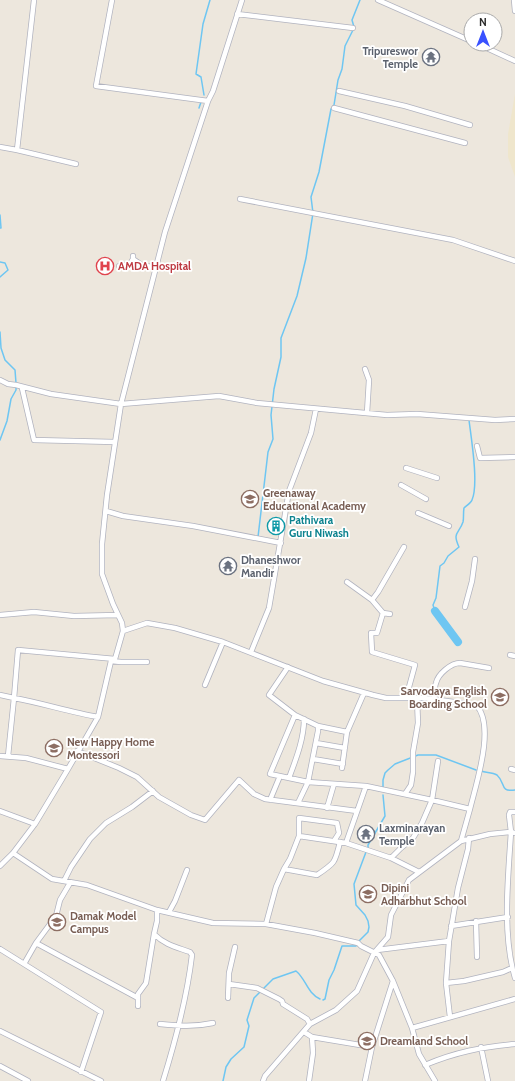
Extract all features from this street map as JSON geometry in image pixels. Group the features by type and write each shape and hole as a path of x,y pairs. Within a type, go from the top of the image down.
{"street":[{"path":"17,150 34,0"},
{"path":"112,0 96,86 208,101"},
{"path":"0,866 13,853 35,824 98,717 113,660 123,630 122,623 112,604 102,574 102,544 121,404 165,232 242,0"},
{"path":"378,0 463,37"},
{"path":"514,0 515,11"},
{"path":"237,14 353,28"},
{"path":"495,52 515,61"},
{"path":"339,91 405,106 470,125"},
{"path":"334,108 465,142"},
{"path":"0,147 76,164"},
{"path":"240,199 453,240 515,261"},
{"path":"119,266 130,264 133,257 143,266 156,267"},
{"path":"365,369 370,380 367,413"},
{"path":"0,380 22,388 51,394 121,404 219,396 257,403 387,415 417,414 495,420 515,419"},
{"path":"22,388 34,440 115,442"},
{"path":"251,652 269,608 289,491 311,433 316,409"},
{"path":"476,446 480,458 515,457"},
{"path":"406,468 437,478"},
{"path":"402,486 426,499"},
{"path":"106,511 124,516 193,526 281,543"},
{"path":"418,513 449,526"},
{"path":"372,600 404,547"},
{"path":"465,606 472,581 475,559"},
{"path":"347,582 372,600 383,613 390,614"},
{"path":"0,615 34,612 74,616 118,616"},
{"path":"383,613 378,633 371,633 372,652 415,665 406,698"},
{"path":"123,630 147,623 194,633 251,652 254,655 288,667 323,682 364,693 386,698 434,699 476,706 481,711 484,724 482,768 479,774 461,841"},
{"path":"205,685 223,642"},
{"path":"8,756 17,651 19,649 121,662 147,662"},
{"path":"434,699 436,682 443,673 456,663 489,668"},
{"path":"288,667 270,695 295,715 318,726 347,732"},
{"path":"312,759 342,766 347,732 364,693"},
{"path":"0,695 34,701 44,705 98,717"},
{"path":"405,794 410,785 414,772 413,752 418,724 418,699"},
{"path":"295,715 270,774 308,782 366,786 470,809"},
{"path":"289,778 301,741 304,719"},
{"path":"298,804 308,782 318,726"},
{"path":"316,743 345,748"},
{"path":"78,751 137,777 158,797 174,807 205,820 239,780 254,794 265,799 357,811"},
{"path":"0,756 26,758 68,769"},
{"path":"391,858 413,838 422,823 432,800 438,761"},
{"path":"270,800 280,776"},
{"path":"327,808 334,784"},
{"path":"346,843 366,786"},
{"path":"64,881 71,866 90,839 106,823 132,807 153,791"},
{"path":"0,811 35,824"},
{"path":"515,812 510,812 509,815 513,833 508,883 508,949 515,978"},
{"path":"266,924 276,887 290,859 299,836 299,818 337,823 339,833 334,841"},
{"path":"263,1081 264,1076 310,1024 336,1010 357,990 376,951 388,937 390,915 409,880 461,841 490,834 513,833"},
{"path":"299,836 346,843 391,858 419,872"},
{"path":"450,1017 446,983 447,954 458,888 468,849 469,838"},
{"path":"284,869 317,875 336,860 340,842"},
{"path":"13,853 52,879 87,885 157,910 213,923 266,924 352,941 376,951 449,941"},
{"path":"169,912 187,870"},
{"path":"24,964 36,943 56,916 60,900 70,883"},
{"path":"138,1006 138,994 146,983 154,934 158,922 157,910"},
{"path":"451,926 508,917"},
{"path":"476,922 477,956"},
{"path":"154,934 176,948 190,952 192,955 190,975 179,1026 163,1081"},
{"path":"36,943 138,998"},
{"path":"228,998 229,973 235,946"},
{"path":"0,949 102,1012 81,1072"},
{"path":"376,951 393,981 412,1028 419,1054 435,1081"},
{"path":"446,983 464,982 503,972 512,968"},
{"path":"365,1081 372,1047 393,981"},
{"path":"229,984 257,988 282,1001 283,1004 307,1019 310,1024"},
{"path":"412,1028 515,999"},
{"path":"160,1024 198,1026 213,1023"},
{"path":"0,1031 101,1081"},
{"path":"304,1032 312,1037 372,1047"},
{"path":"309,1081 313,1053 312,1037"},
{"path":"425,1065 446,1056 481,1048 515,1044"},
{"path":"481,1048 488,1081"},
{"path":"0,1066 28,1081"}],"shaded area":[{"path":"515,94 515,177 508,157 508,134"}],"waterway":[{"path":"204,95 201,77 196,74 203,24 210,0"},
{"path":"354,27 352,20 360,0"},
{"path":"258,537 268,452 273,439 271,415 274,389 281,357 281,338 297,296 306,258 313,213 311,197 319,172 331,109 334,105 338,80 342,69 345,46 353,30"},
{"path":"199,108 201,102"},
{"path":"0,215 0,228"},
{"path":"0,262 5,263 8,270 0,277"},
{"path":"0,332 1,348 5,360 15,370 16,383"},
{"path":"0,440 7,421 11,399 16,387"},
{"path":"435,611 433,605 436,598 440,566 444,563 448,556 459,547 456,536 463,522 464,508 470,503 474,493 475,472 469,420"},
{"path":"435,611 458,642"},
{"path":"383,787 385,773 388,770 395,764 418,755 436,755 476,770"},
{"path":"481,771 497,775 507,790 515,790"},
{"path":"368,848 368,845 385,816 383,795"},
{"path":"359,941 368,932 369,927 365,915 356,905 354,884 366,852"},
{"path":"323,1000 325,999 329,980 342,946 356,946"},
{"path":"223,1081 226,1067 231,1059 244,1047 249,1026 247,1020 254,998 273,979 296,971 309,990 320,999"}],"place":[{"name":"Tripureswor Temple","path":"431,57"},
{"name":"AMDA Hospital","path":"105,266"},
{"name":"Greenaway Educational Academy","path":"250,499"},
{"name":"Pathivara Guru Niwash","path":"276,526"},
{"name":"Dhaneshwor Mandir","path":"228,566"},
{"name":"Sarvodaya English Boarding School","path":"500,697"},
{"name":"New Happy Home Montessori","path":"54,748"},
{"name":"Laxminarayan Temple","path":"366,834"},
{"name":"Dipini Adharbhut School","path":"368,894"},
{"name":"Damak Model Campus","path":"57,922"},
{"name":"Dreamland School","path":"367,1041"}]}
